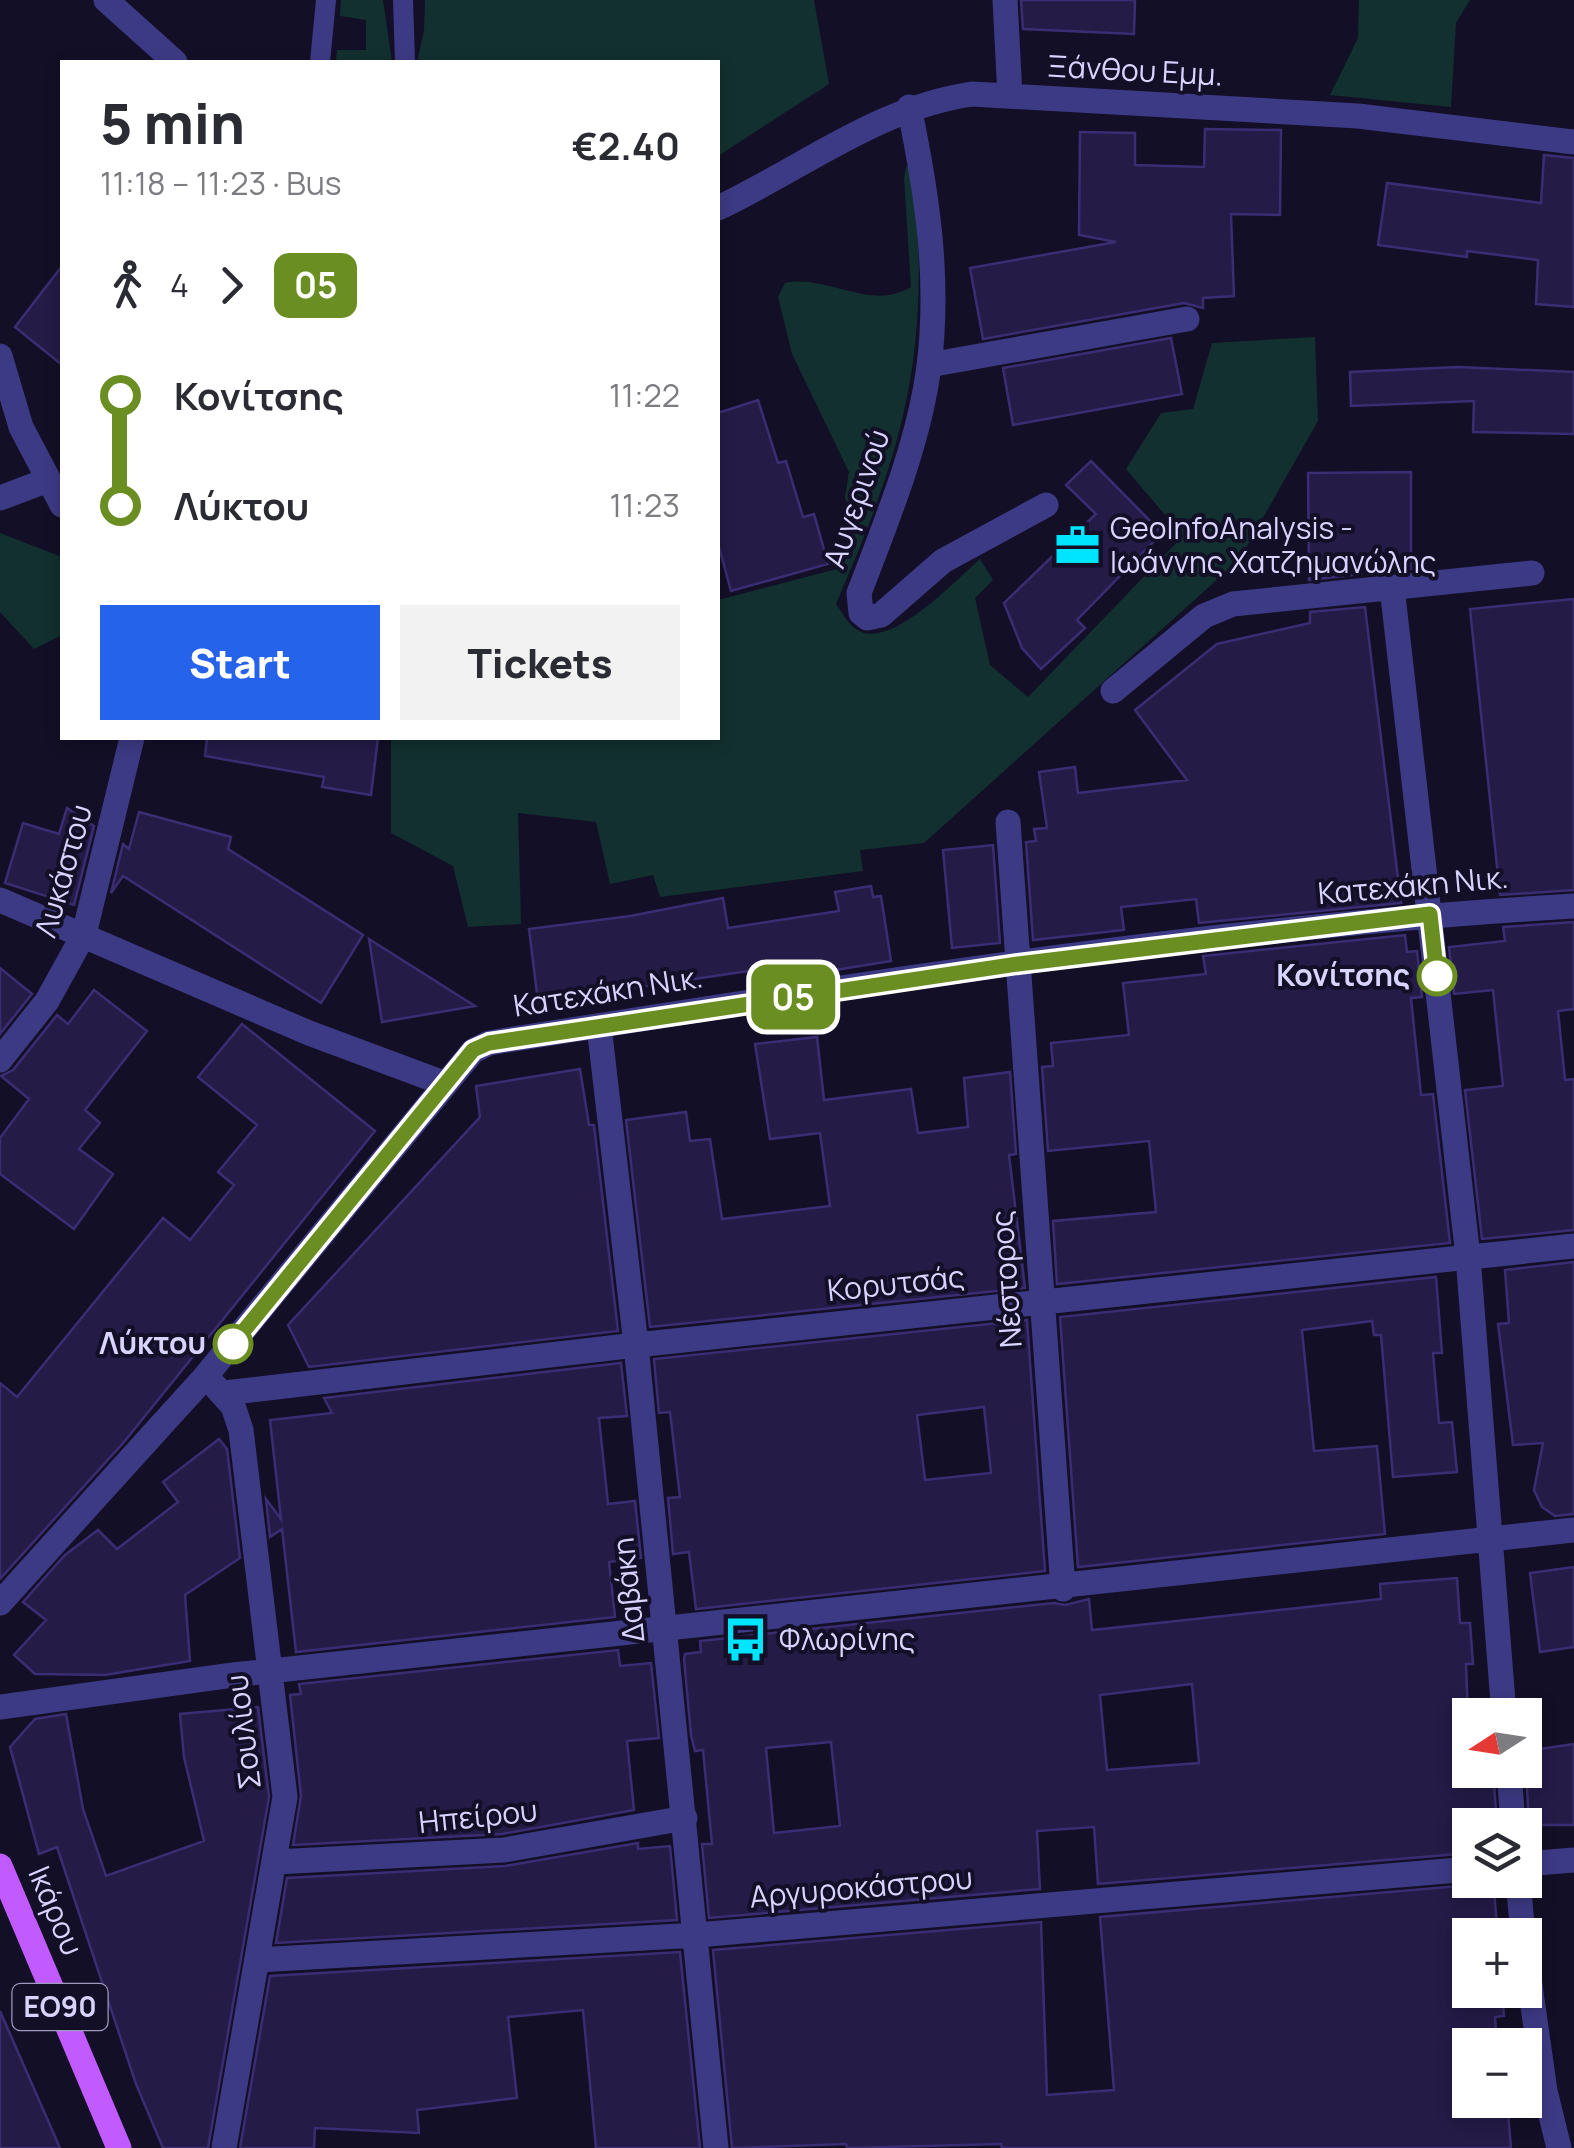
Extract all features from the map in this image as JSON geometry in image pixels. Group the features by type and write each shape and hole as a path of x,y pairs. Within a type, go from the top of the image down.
{"main road":[{"name":"Ικάρου","path":"3,1879 120,2148"}],"street":[{"path":"106,0 173,60"},
{"path":"1005,0 1010,96"},
{"name":"Ξάνθου Εμμ.","path":"720,207 909,107 972,94 1358,116 1574,142"},
{"name":"Αυγερινού","path":"909,107 931,233 929,364 910,449 859,592 861,613 867,618 881,614 942,561 1046,504"},
{"path":"929,364 1188,319"},
{"path":"0,356 13,405 60,501"},
{"path":"0,498 48,480"},
{"path":"1113,691 1218,608 1254,600 1532,573"},
{"path":"1392,587 1468,1257 1503,1698"},
{"name":"Λυκάστου","path":"0,1060 47,1001 84,934 132,740"},
{"name":"Νέστορος","path":"1008,822 1063,1588"},
{"path":"0,900 309,1033 446,1084 214,1386 0,1604"},
{"name":"Κατεχάκη Νικ.","path":"446,1084 473,1050 489,1043 1018,964 1430,914 1574,906"},
{"name":"Δαβάκη","path":"600,1026 636,1344 716,2148"},
{"name":"Κορυτσάς","path":"214,1386 1574,1246"},
{"name":"Σουλίου","path":"214,1386 241,1430 285,1797 224,2148"},
{"path":"0,1707 270,1671 1574,1530"},
{"name":"Ηπείρου","path":"275,1862 504,1850 685,1818"},
{"path":"1542,1863 1574,1860"},
{"name":"Αργυροκάστρου","path":"258,1960 697,1935 1452,1871"},
{"path":"1533,2008 1545,2091 1559,2148"}],"lane":[{"path":"320,60 326,0"},
{"path":"404,0 404,60"}],"green space":[{"path":"341,0 383,0 392,60 336,60 337,50 366,50 366,20 340,16"},
{"path":"425,0 814,0 829,84 720,155 720,60 417,60"},
{"path":"1359,0 1470,0 1456,23 1451,107 1330,95 1358,38"},
{"path":"912,163 918,191 916,339 888,470 836,604 848,621 870,634 903,623 939,597 980,559 993,580 975,598 990,665 1028,697 1183,536 1126,469 1161,413 1193,409 1212,343 1315,337 1318,421 1239,560 924,843 860,850 863,871 660,897 653,875 610,884 596,822 518,813 521,924 468,927 453,866 391,833 391,740 720,740 720,599 837,569 854,531 845,497 849,472 792,354 778,297 785,283 817,283 880,296 911,287 906,167"},
{"path":"0,533 60,556 60,636 34,649 0,612"}],"building":[{"path":"1021,0 1135,0 1134,34 1023,29"},
{"path":"1205,129 1281,130 1280,215 1231,214 1234,296 1203,298 1203,308 1184,303 983,339 970,268 1116,242 1079,235 1080,132 1135,133 1135,165 1204,167"},
{"path":"1544,155 1574,158 1574,307 1536,304 1538,260 1467,251 1467,257 1378,245 1387,183 1541,203"},
{"path":"60,269 60,363 15,327"},
{"path":"1171,338 1182,394 1013,425 1003,368"},
{"path":"1458,367 1574,372 1574,434 1473,432 1474,401 1351,406 1350,372"},
{"path":"758,400 778,463 786,461 803,517 814,514 828,564 731,591 720,550 720,412"},
{"path":"1091,461 1162,533 1077,620 1085,628 1041,669 1022,648 1004,603 1096,514 1066,485"},
{"path":"1411,472 1411,569 1360,569 1361,574 1309,580 1308,473"},
{"path":"1574,599 1574,890 1500,895 1470,609"},
{"path":"1365,607 1401,903 1199,923 1196,899 1121,907 1124,930 1033,940 1026,842 1036,841 1034,829 1047,828 1039,772 1075,767 1078,793 1187,780 1135,710 1217,644 1310,623 1310,612"},
{"path":"207,740 378,740 371,795 322,787 324,777 205,756"},
{"path":"67,808 94,826 74,905 5,883 23,823 59,834"},
{"path":"139,812 231,837 228,849 363,935 321,1003 123,876 111,893 123,844 129,849"},
{"path":"993,845 1000,943 952,948 943,850"},
{"path":"871,886 873,897 881,896 891,961 792,977 790,965 538,1002 529,929 630,916 723,898 728,928 839,911 835,892"},
{"path":"1574,922 1574,1009 1558,1011 1565,1080 1574,1079 1574,1230 1482,1239 1465,1090 1503,1086 1493,990 1454,994 1449,947 1505,941 1503,927"},
{"path":"1405,935 1407,952 1417,951 1422,997 1411,998 1421,1095 1433,1094 1450,1243 1057,1284 1053,1221 1156,1212 1149,1141 1048,1151 1042,1067 1053,1066 1051,1043 1129,1035 1123,983 1206,974 1203,956"},
{"path":"369,939 475,1006 382,1022"},
{"path":"0,968 32,994 0,1034"},
{"path":"94,990 147,1031 85,1110 100,1123 79,1149 113,1174 74,1229 0,1174 0,1138 29,1099 1,1076 13,1070 57,1015 68,1024"},
{"path":"242,1024 375,1131 124,1442 0,1579 0,1383 17,1397 163,1218 190,1240 234,1185 218,1172 257,1125 198,1077"},
{"path":"817,1037 824,1100 911,1089 918,1133 968,1127 964,1078 1010,1072 1016,1154 1009,1155 1025,1288 650,1327 626,1120 686,1112 690,1141 710,1139 722,1219 830,1206 820,1133 770,1139 755,1044"},
{"path":"580,1069 589,1125 594,1125 618,1331 309,1367 288,1325 480,1117 476,1086"},
{"path":"1574,1262 1574,1514 1555,1516 1542,1507 1534,1490 1543,1443 1513,1445 1498,1324 1509,1323 1505,1270"},
{"path":"1436,1277 1442,1353 1433,1353 1439,1423 1452,1422 1457,1472 1393,1477 1381,1335 1374,1335 1372,1321 1302,1330 1314,1451 1377,1446 1385,1534 1078,1567 1060,1317"},
{"path":"1027,1320 1045,1571 696,1609 689,1552 673,1554 668,1498 680,1497 670,1412 659,1413 654,1359","holes":["984,1407 991,1473 925,1480 917,1415"]},
{"path":"621,1363 627,1416 599,1418 608,1504 635,1501 641,1558 609,1562 615,1617 296,1652 282,1529 270,1537 266,1499 281,1519 270,1420 332,1413 324,1398"},
{"path":"219,1439 227,1449 240,1558 185,1595 190,1661 105,1675 35,1674 14,1655 46,1620 23,1602 65,1555 98,1530 117,1549 178,1502 163,1482"},
{"path":"1574,1567 1574,1647 1540,1652 1530,1573"},
{"path":"1457,1578 1460,1623 1470,1623 1473,1664 1466,1664 1467,1698 1452,1698 1452,1788 1494,1788 1496,1808 1452,1808 1452,1854 1098,1884 1094,1827 1037,1831 1040,1889 709,1918 702,1844 712,1844 703,1750 695,1751 691,1735 684,1659 685,1654 701,1652 700,1641 1054,1603 1065,1605 1089,1599 1092,1630 1381,1599 1380,1584","holes":["1192,1684 1199,1763 1107,1770 1100,1695","831,1742 840,1826 774,1833 766,1748"]},
{"path":"618,1650 620,1666 651,1663 659,1738 627,1741 634,1810 502,1834 293,1845 301,1796 290,1695 301,1694 299,1684"},
{"path":"258,1707 269,1797 208,2148 163,2148 136,2084 57,1847 39,1854 10,1747 35,1719 66,1714 83,1809 106,1876 204,1841 184,1757 180,1714"},
{"path":"1574,1744 1574,1825 1542,1825 1542,1808 1528,1808 1527,1788 1542,1788 1542,1749"},
{"path":"638,1843 638,1849 670,1846 677,1920 276,1943 287,1878 505,1866"},
{"path":"1452,1887 1452,1898 1495,1898 1496,1918 1452,1918 1452,2008 1503,2008 1504,2016 1495,2017 1496,2028 1452,2028 1452,2118 1508,2118 1511,2148 1002,2148 1001,2144 847,2148 846,2144 732,2148 713,1950 1041,1922 1047,2095 1114,2090 1100,1917"},
{"path":"680,1952 700,2148 596,2148 583,2010 508,2017 517,2098 417,2110 419,2133 315,2128 314,2148 240,2148 270,1976"},
{"path":"0,2011 60,2148 0,2148"}],"bus line":[{"name":"05","path":"233,1344 473,1050 489,1043 1018,964 1430,914 1437,976"}],"place":[{"name":"GeoInfoAnalysis - Ιωάννης Χατζημανώλης","path":"1077,546"},
{"name":"Κονίτσης","path":"1437,976"},
{"name":"Λύκτου","path":"233,1344"},
{"name":"Φλωρίνης","path":"746,1640"}]}
